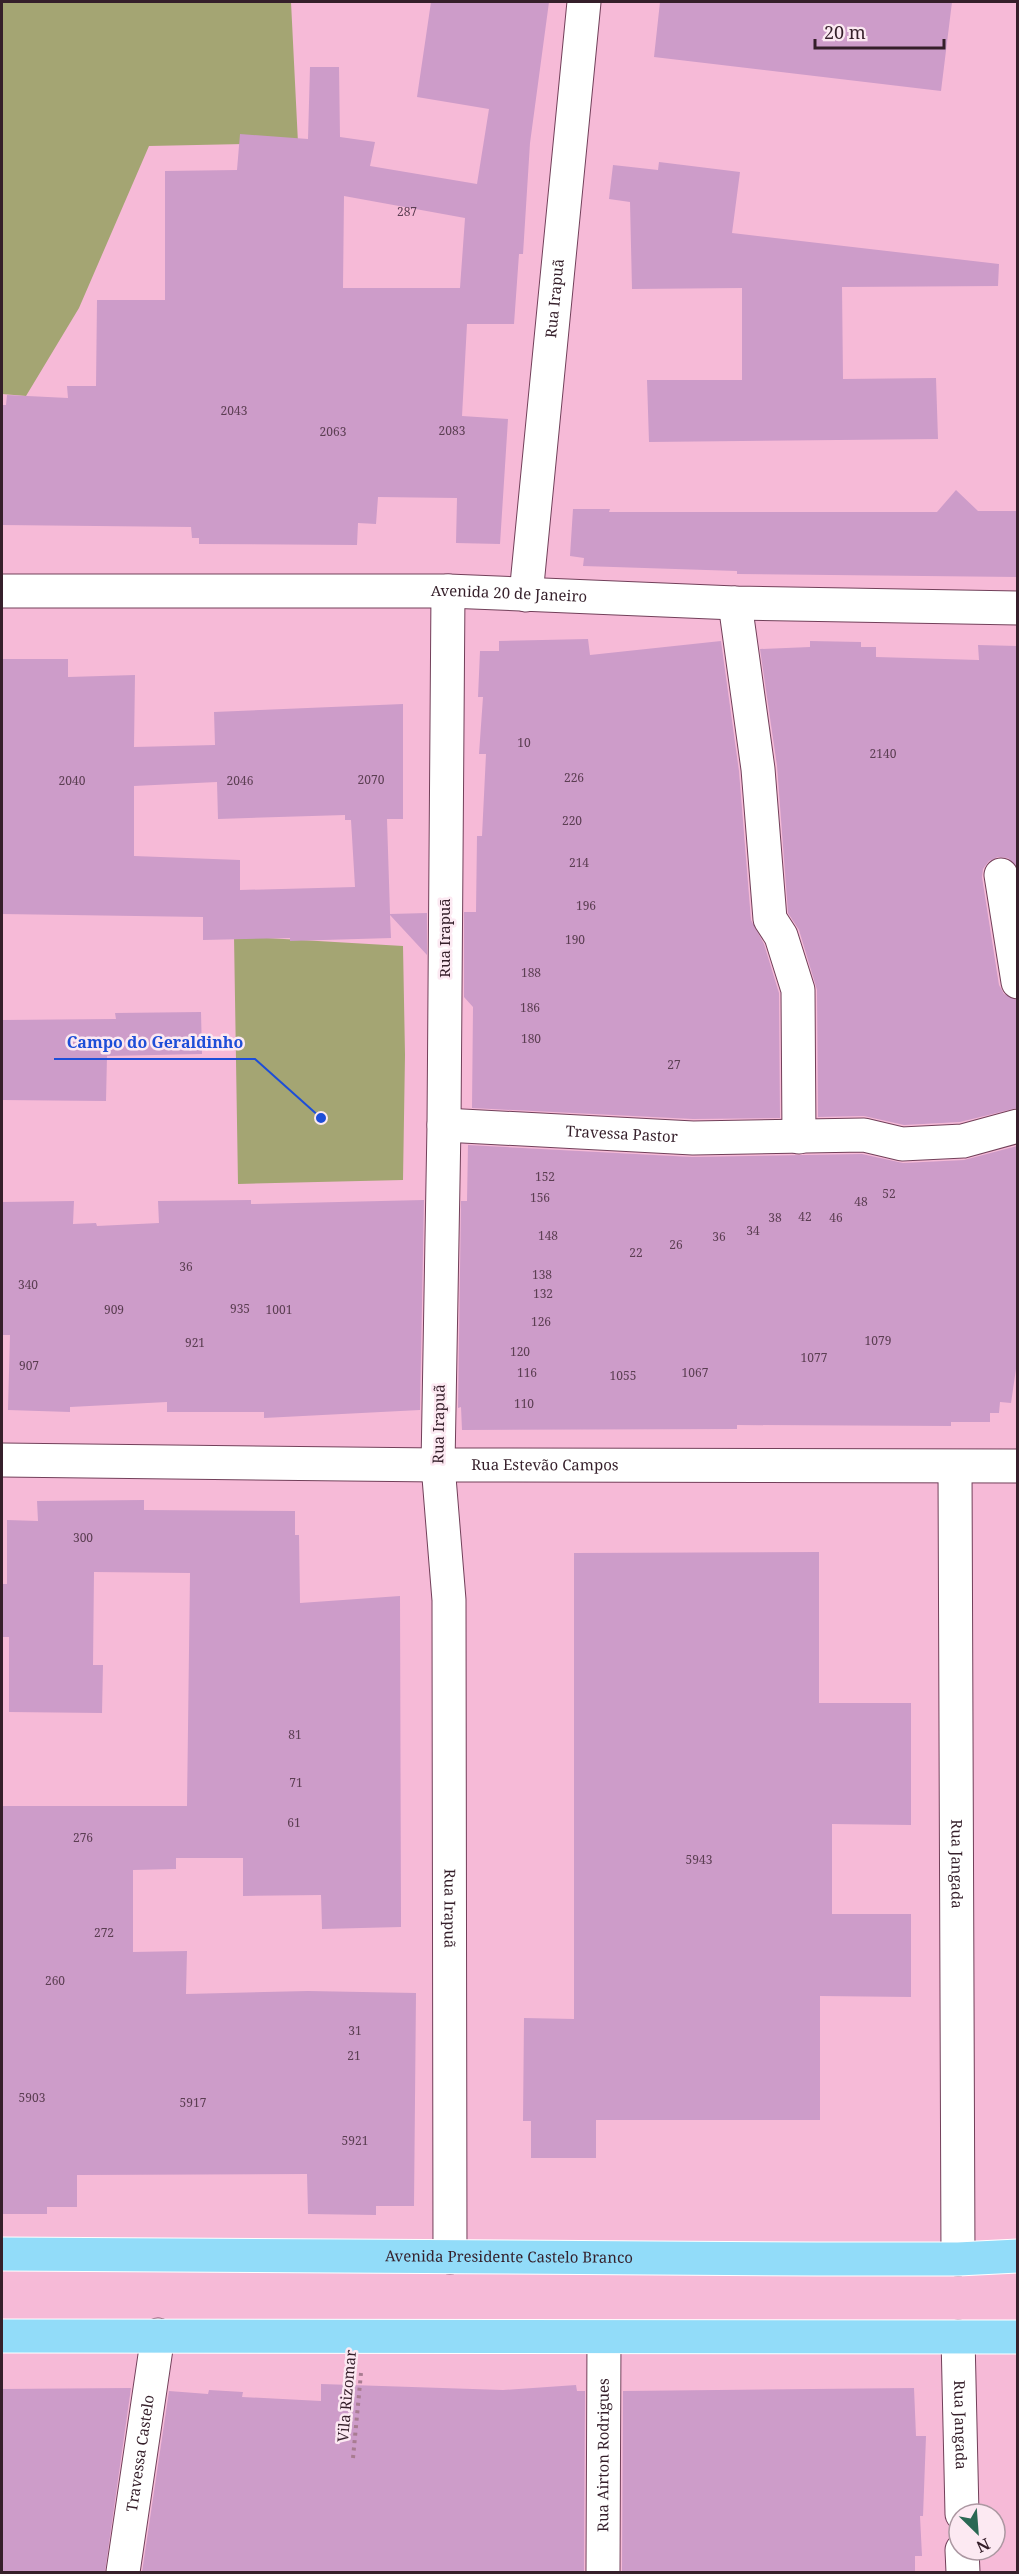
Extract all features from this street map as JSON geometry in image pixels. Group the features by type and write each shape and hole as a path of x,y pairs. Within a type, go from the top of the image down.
{"main road":[{"name":"Avenida Presidente Castelo Branco","path":"2,2254 958,2259 1017,2256"},
{"path":"2,2336 1017,2337"}],"street":[{"name":"Rua Irapuã","path":"526,595 585,2"},
{"name":"Avenida 20 de Janeiro","path":"2,591 448,591 735,603 1017,608"},
{"name":"Rua Irapuã","path":"448,591 444,1125 438,1465 448,1600 450,2257"},
{"path":"735,603 758,769 770,919 781,936 798,990 799,1137"},
{"path":"1001,875 1017,982"},
{"name":"Travessa Pastor","path":"444,1125 693,1138 864,1134 902,1144 963,1141 1017,1126"},
{"name":"Rua Estevão Campos","path":"2,1460 955,1468 1016,1459"},
{"name":"Rua Jangada","path":"955,1468 958,2259"},
{"name":"Travessa Castelo","path":"123,2572 158,2336"},
{"name":"Rua Jangada","path":"958,2337 962,2502"},
{"name":"Rua Airton Rodrigues","path":"603,2572 604,2338"}],"path":[{"name":"Vila Rizomar","path":"353,2458 364,2337"}],"green space":[{"path":"2,2 291,2 298,143 149,146 79,308 26,396 2,394"},
{"path":"234,936 403,946 405,1055 403,1180 238,1184"}],"building":[{"path":"431,2 549,2 530,143 523,254 519,254 514,324 467,324 462,416 508,419 500,544 456,543 457,498 378,497 376,524 358,523 357,545 199,544 199,538 192,538 191,527 2,525 2,405 6,405 7,395 68,398 67,386 96,386 97,300 165,300 165,171 237,170 240,134 308,139 310,67 339,67 340,137 375,142 370,166 477,184 489,109 417,97","holes":["344,196 465,218 460,288 343,288"]},
{"path":"660,2 952,2 941,91 654,57"},
{"path":"659,162 740,172 732,233 999,264 998,286 842,287 843,379 936,378 938,439 649,442 647,380 742,380 742,288 632,289 630,202 609,199 613,165 658,170"},
{"path":"956,490 978,511 1017,511 1017,577 737,574 737,571 583,566 584,558 570,556 573,509 610,509 609,512 937,512"},
{"path":"588,639 590,655 721,641 739,771 751,920 764,944 779,993 780,1118 693,1119 472,1108 473,1007 464,997 464,912 476,912 477,836 482,836 486,754 479,754 483,697 478,697 480,651 499,651 499,641"},
{"path":"810,641 861,642 861,647 876,647 876,657 979,660 978,645 1017,646 1017,867 1008,858 998,857 989,861 983,869 982,877 999,985 1004,994 1017,1000 1017,1108 960,1122 904,1125 864,1116 818,1117 817,990 799,930 788,913 777,766 760,649 810,647"},
{"path":"2,659 68,659 68,677 135,675 134,747 215,745 214,712 403,704 403,819 387,819 390,914 427,913 427,955 390,915 391,938 290,941 290,938 203,940 203,917 2,914","holes":["217,782 218,819 345,815 345,820 351,820 355,887 240,890 240,860 134,856 134,786"]},
{"path":"201,1012 202,1054 107,1056 106,1101 2,1100 2,1020 116,1019 115,1013"},
{"path":"468,1145 692,1157 862,1154 903,1163 964,1160 1017,1146 1017,1362 1011,1403 1000,1402 999,1413 990,1413 990,1422 951,1422 951,1426 737,1425 737,1429 462,1430 461,1407 458,1408 461,1201 467,1201"},
{"path":"251,1200 251,1204 424,1200 420,1410 264,1418 264,1412 167,1412 167,1402 70,1407 70,1412 8,1410 10,1335 2,1335 2,1202 74,1201 73,1224 96,1223 97,1226 159,1223 158,1201"},
{"path":"144,1500 144,1510 295,1511 295,1535 299,1535 300,1603 400,1596 401,1927 322,1929 321,1895 243,1896 243,1858 176,1858 176,1869 133,1870 133,1952 187,1951 186,1994 308,1991 416,1993 414,2206 376,2206 376,2215 308,2214 307,2174 77,2175 77,2207 47,2207 47,2214 2,2214 2,1806 187,1806 190,1573 94,1572 93,1665 103,1665 102,1713 9,1712 9,1637 2,1637 2,1584 7,1584 7,1520 38,1521 37,1501"},
{"path":"819,1552 819,1703 911,1703 911,1825 832,1824 832,1914 911,1914 911,1997 820,1996 820,2120 596,2120 596,2158 531,2158 531,2121 523,2121 524,2018 574,2019 574,1553"},
{"path":"321,2384 503,2390 576,2385 577,2391 585,2391 584,2572 142,2572 169,2391 208,2394 209,2390 243,2392 242,2397 321,2401"},
{"path":"131,2388 105,2572 2,2572 2,2389"},
{"path":"914,2388 916,2436 926,2436 923,2516 920,2516 922,2556 915,2556 915,2572 622,2572 623,2391"}],"place":[{"name":"Campo do Geraldinho","path":"321,1118"}]}
